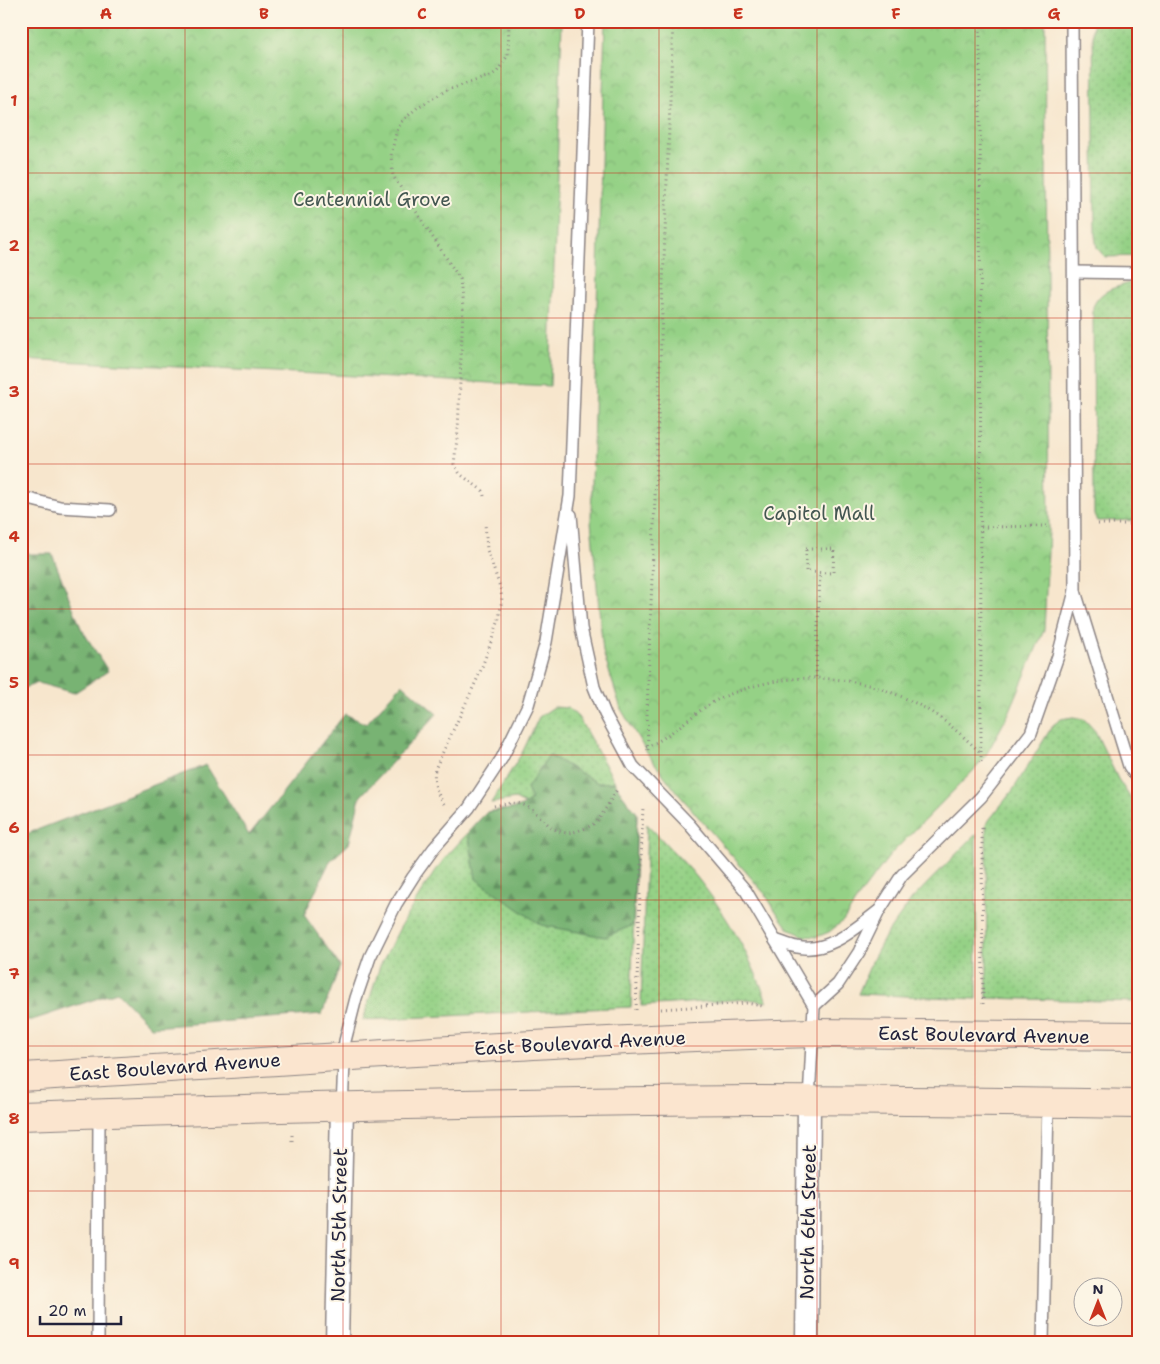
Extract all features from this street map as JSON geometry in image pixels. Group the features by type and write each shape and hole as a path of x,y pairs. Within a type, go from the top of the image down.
{"main road":[{"name":"East Boulevard Avenue","path":"21,1077 635,1040 813,1033 1139,1036"},
{"path":"21,1116 99,1112 560,1102 809,1101 1139,1104"}],"street":[{"name":"North 6th Street","path":"807,1343 809,1101"},
{"name":"North 5th Street","path":"337,1343 342,1107"}],"lane":[{"path":"588,21 570,496 581,628 594,687 605,714 632,766 689,824 746,891 814,1006 809,1101"},
{"path":"814,1006 838,984 859,952 879,910 902,875 981,797 1032,732 1058,656 1075,591 1072,21"},
{"path":"1074,272 1139,273"},
{"path":"342,1107 345,1042 356,998 370,957 387,921 413,877 434,848 469,808 502,758 528,705 546,642 570,496"},
{"path":"21,497 60,506 110,510"},
{"path":"1075,591 1129,766 1139,780"},
{"path":"775,940 798,948 818,947 846,936 879,910"},
{"path":"1044,1343 1048,1103"},
{"path":"98,1343 99,1112"}],"path":[{"path":"484,496 483,491 466,480 454,464 458,431 463,308 460,279 392,176 391,155 396,133 401,122 418,107 447,90 497,72 508,55 509,21"},
{"path":"636,1010 673,21"},
{"path":"980,21 981,762"},
{"path":"444,804 435,788 433,780 435,769 479,676 495,632 501,607 500,587 487,550 484,523"},
{"path":"1098,524 1139,524"},
{"path":"981,527 1049,526"},
{"path":"806,549 834,549 833,573 820,573 806,572 806,549"},
{"path":"816,677 820,573"},
{"path":"646,747 656,742 706,706 720,699 766,683 816,677 853,681 902,697 932,713 981,753"},
{"path":"489,807 511,803 520,804 530,808 557,831 565,834 573,833 582,830 597,820 618,788"},
{"path":"982,828 983,1005"}],"green space":[{"name":"Centennial Grove","path":"21,21 562,21 550,386 21,359"},
{"name":"Capitol Mall","path":"605,21 1045,21 1049,531 1044,630 1009,713 986,755 976,768 891,854 843,921 829,932 817,937 804,936 789,929 765,894 675,790 647,753 621,709 603,652 591,521"},
{"path":"1093,21 1139,21 1139,256 1105,257 1097,248 1095,236"},
{"path":"1130,283 1139,283 1139,520 1097,521 1094,515 1093,307 1104,293"},
{"path":"21,546 30,554 52,554 81,628 108,671 74,693 38,683 21,689"},
{"path":"402,684 437,714 360,797 349,844 330,861 304,915 340,966 322,1014 151,1027 117,992 32,1020 21,1020 21,836 206,765 249,835 345,714 366,724"},
{"path":"554,707 568,708 578,717 615,782 602,804 527,805 515,799 491,803 522,753 539,717"},
{"path":"1073,717 1084,719 1095,731 1118,779 1139,811 1139,1002 987,998 986,824 1013,790 1053,725 1061,719"},
{"path":"549,755 598,783 615,782 637,813 633,925 605,937 541,925 476,879 468,832 487,812 517,808 527,803 531,799 527,788"},
{"path":"499,810 637,813 631,1007 363,1020 380,966 404,920 425,886 444,859 487,812"},
{"path":"647,824 690,869 714,899 744,949 767,1002 748,999 641,1006"},
{"path":"976,834 977,999 858,994 872,961 886,935 912,899"}]}
